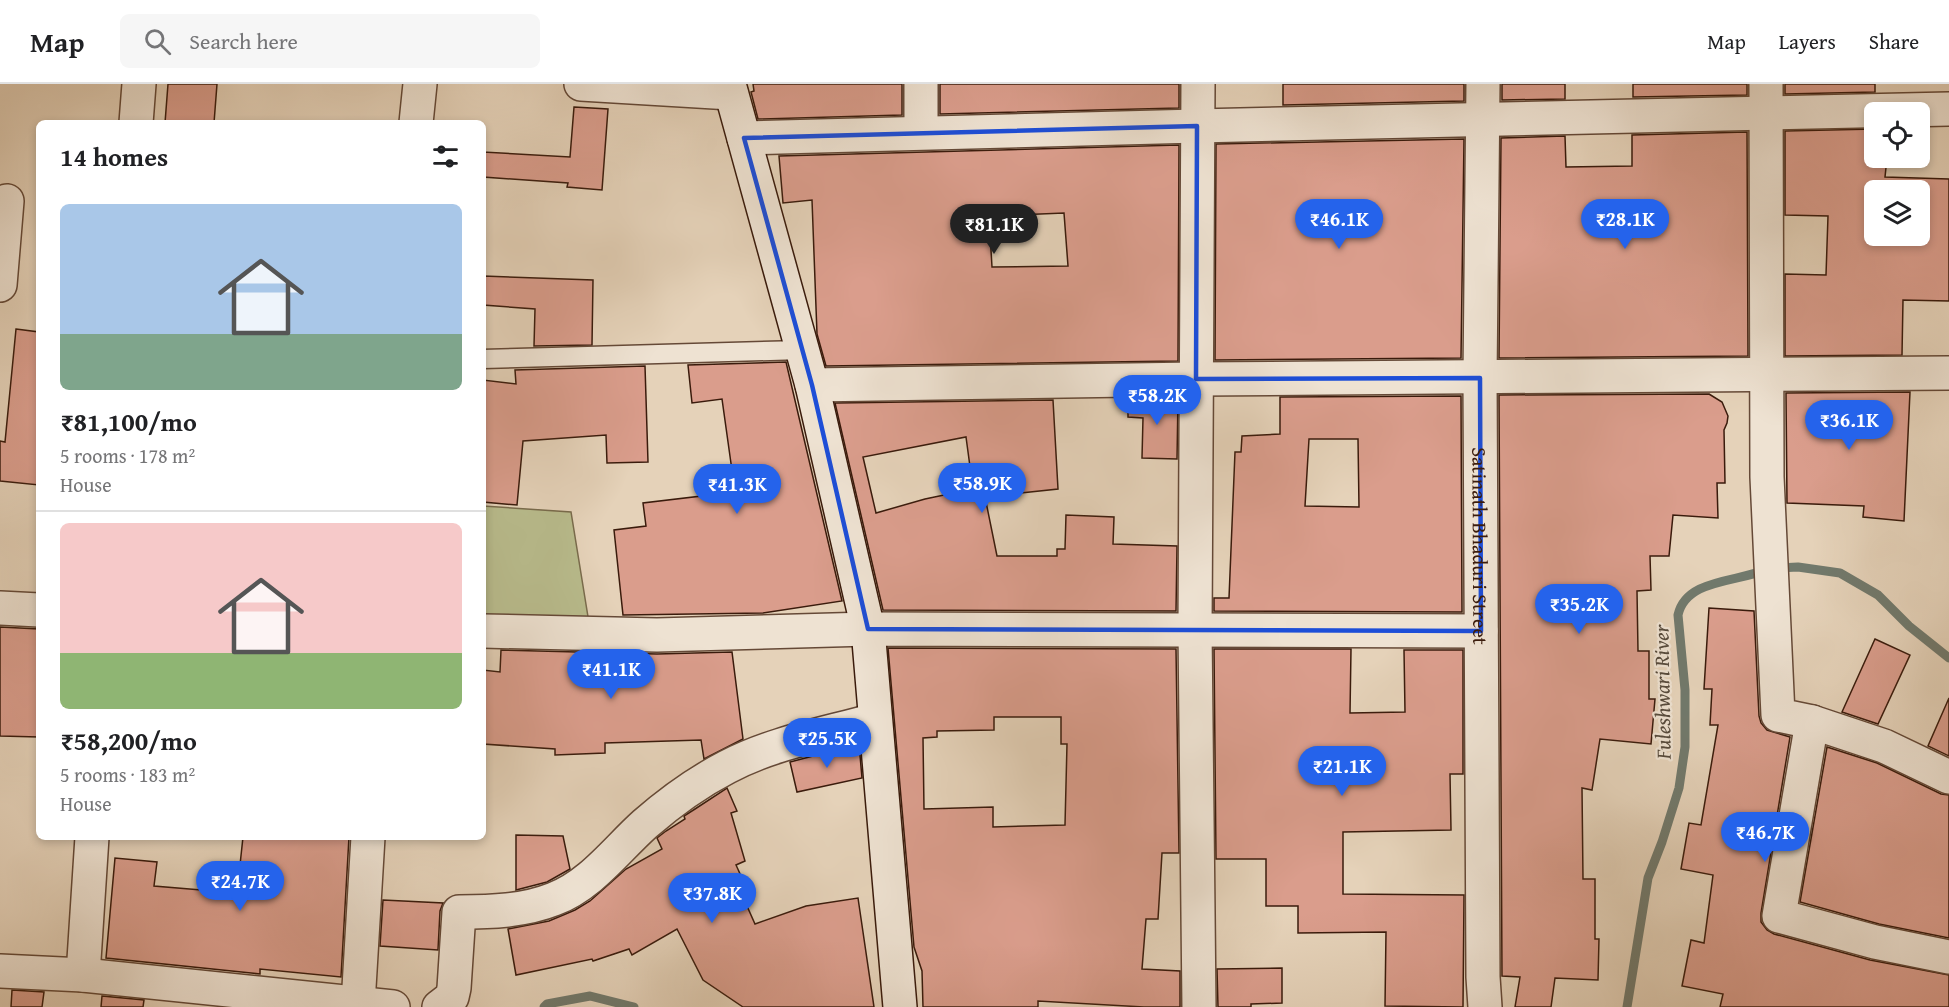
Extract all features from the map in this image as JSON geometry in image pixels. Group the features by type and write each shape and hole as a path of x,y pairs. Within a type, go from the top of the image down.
{"street":[{"path":"136,120 138,84"},
{"path":"416,120 420,84"},
{"path":"580,84 730,89 812,386 868,629 900,1007"},
{"path":"921,84 921,132"},
{"path":"1198,84 1195,629 1198,1007"},
{"name":"Satinath Bhaduri Street","path":"1483,84 1480,378 1485,1007"},
{"path":"744,138 1482,120 1766,99 1949,109"},
{"path":"1766,99 1766,374 1769,531 1778,715 1812,722 1884,746 1949,777"},
{"path":"0,285 7,201"},
{"path":"812,386 1196,379 1949,373"},
{"path":"0,608 36,610"},
{"path":"486,631 657,635 868,629 1481,631"},
{"path":"439,1007 452,997 454,988 459,912 482,912 531,906 554,899 588,879 646,824 692,789 726,767 761,751 874,720"},
{"path":"1812,722 1779,916 1875,942 1949,957"},
{"path":"82,975 92,840"},
{"path":"358,1004 368,840"},
{"path":"0,971 82,975 393,1007"}],"lane":[{"path":"486,359 802,350"}],"highlighted area":[{"path":"1197,126 1196,379 1480,378 1481,631 868,629 812,385 744,138"}],"green space":[{"path":"486,506 571,512 589,623 486,619"}],"building":[{"path":"168,84 217,84 214,120 165,120"},
{"path":"753,84 902,84 902,115 758,119 751,92 754,91"},
{"path":"940,84 1179,84 1179,108 940,114"},
{"path":"1283,84 1464,84 1464,101 1283,105"},
{"path":"1502,84 1565,84 1565,99 1502,100"},
{"path":"1633,84 1747,84 1747,95 1633,97"},
{"path":"1785,84 1875,84 1875,92 1785,94"},
{"path":"574,107 608,109 602,190 567,187 568,183 486,177 486,152 570,157"},
{"path":"1864,129 1864,168 1886,168 1885,177 1949,179 1949,301 1903,300 1902,355 1785,356 1785,274 1826,275 1828,216 1785,215 1785,131"},
{"path":"1747,132 1748,356 1499,358 1501,138 1565,136 1566,167 1632,166 1632,135"},
{"path":"1464,139 1461,358 1215,360 1216,144"},
{"path":"1179,145 1178,361 826,366 817,334 812,200 783,203 779,156","holes":["1064,213 1068,266 992,267 989,216"]},
{"path":"486,276 593,280 592,345 534,346 535,309 486,305"},
{"path":"16,329 36,332 36,485 0,481 0,441 5,442"},
{"path":"786,362 842,601 763,613 623,615 614,530 646,526 643,503 735,492 722,399 692,403 688,365"},
{"path":"645,366 648,462 607,463 606,435 523,441 517,505 486,502 486,380 516,384 515,370"},
{"path":"1910,392 1904,521 1863,517 1864,506 1787,503 1786,393"},
{"path":"1709,394 1722,402 1728,416 1724,430 1725,483 1717,483 1718,518 1673,515 1669,556 1650,556 1651,590 1637,591 1638,651 1649,651 1649,699 1655,699 1651,744 1600,739 1592,790 1582,788 1583,879 1595,879 1595,939 1599,939 1598,980 1555,978 1551,1007 1515,1007 1520,977 1502,976 1499,395"},
{"path":"1461,396 1462,612 1214,611 1214,598 1229,598 1235,452 1241,452 1242,436 1280,434 1280,397","holes":["1309,439 1358,439 1359,507 1305,506"]},
{"path":"1178,398 1177,459 1142,458 1143,418 1128,417 1128,399"},
{"path":"1053,400 1058,489 985,497 997,556 1057,556 1057,549 1065,549 1066,515 1114,517 1113,544 1177,546 1176,611 883,610 835,403","holes":["966,437 973,489 925,499 876,513 863,457"]},
{"path":"1709,608 1754,611 1761,723 1767,730 1790,737 1761,922 1767,930 1774,934 1870,960 1949,975 1949,1007 1720,1007 1723,994 1682,986 1691,940 1704,943 1713,875 1681,869 1689,823 1701,825 1718,725 1710,725 1712,689 1704,689"},
{"path":"0,627 36,629 36,737 0,736"},
{"path":"1875,639 1910,655 1878,724 1842,712"},
{"path":"888,648 1176,649 1179,853 1162,853 1158,919 1146,919 1142,969 1180,971 1180,1007 1038,1001 1038,1007 923,1007 922,971 914,947","holes":["994,717 1061,717 1061,744 1067,744 1065,825 993,827 993,807 924,809 923,738 937,737 937,731 994,730"]},
{"path":"1214,649 1351,649 1350,713 1405,712 1404,650 1463,650 1463,774 1450,774 1451,830 1343,832 1343,894 1464,895 1463,1007 1385,1006 1386,932 1298,933 1298,906 1266,906 1266,859 1216,859"},
{"path":"501,650 657,654 732,652 743,739 704,759 701,740 605,743 605,753 555,755 555,749 486,744 486,670 500,672"},
{"path":"1949,698 1949,756 1928,746"},
{"path":"859,744 862,778 797,792 790,762"},
{"path":"1827,747 1877,763 1941,794 1949,795 1949,938 1879,924 1800,902"},
{"path":"727,788 737,811 731,813 745,861 736,865 741,876 735,879 755,924 806,906 858,898 874,1007 743,1007 703,980 677,929 632,955 629,949 593,961 592,959 516,975 508,929 549,921 590,901 626,869 662,849 657,838 685,819 684,816"},
{"path":"516,835 563,836 570,869 547,882 516,890"},
{"path":"243,840 349,840 341,977 260,969 260,974 106,958 115,858 157,862 154,886 237,893"},
{"path":"383,900 443,903 440,911 438,950 380,946"},
{"path":"1282,968 1282,1003 1251,1004 1251,1007 1218,1007 1217,969"},
{"path":"12,990 44,992 42,1007 11,1007"},
{"path":"102,996 144,1000 143,1007 101,1007"}],"waterway":[{"name":"Fuleshwari River","path":"1778,568 1798,567 1840,573 1878,595 1909,626 1949,658"},
{"name":"Fuleshwari River","path":"1627,1007 1648,878 1679,788 1685,747 1685,690 1678,615 1683,603 1691,594 1702,588 1765,570"},
{"name":"Fuleshwari River","path":"544,1007 547,1004 590,996 634,1007"}]}
